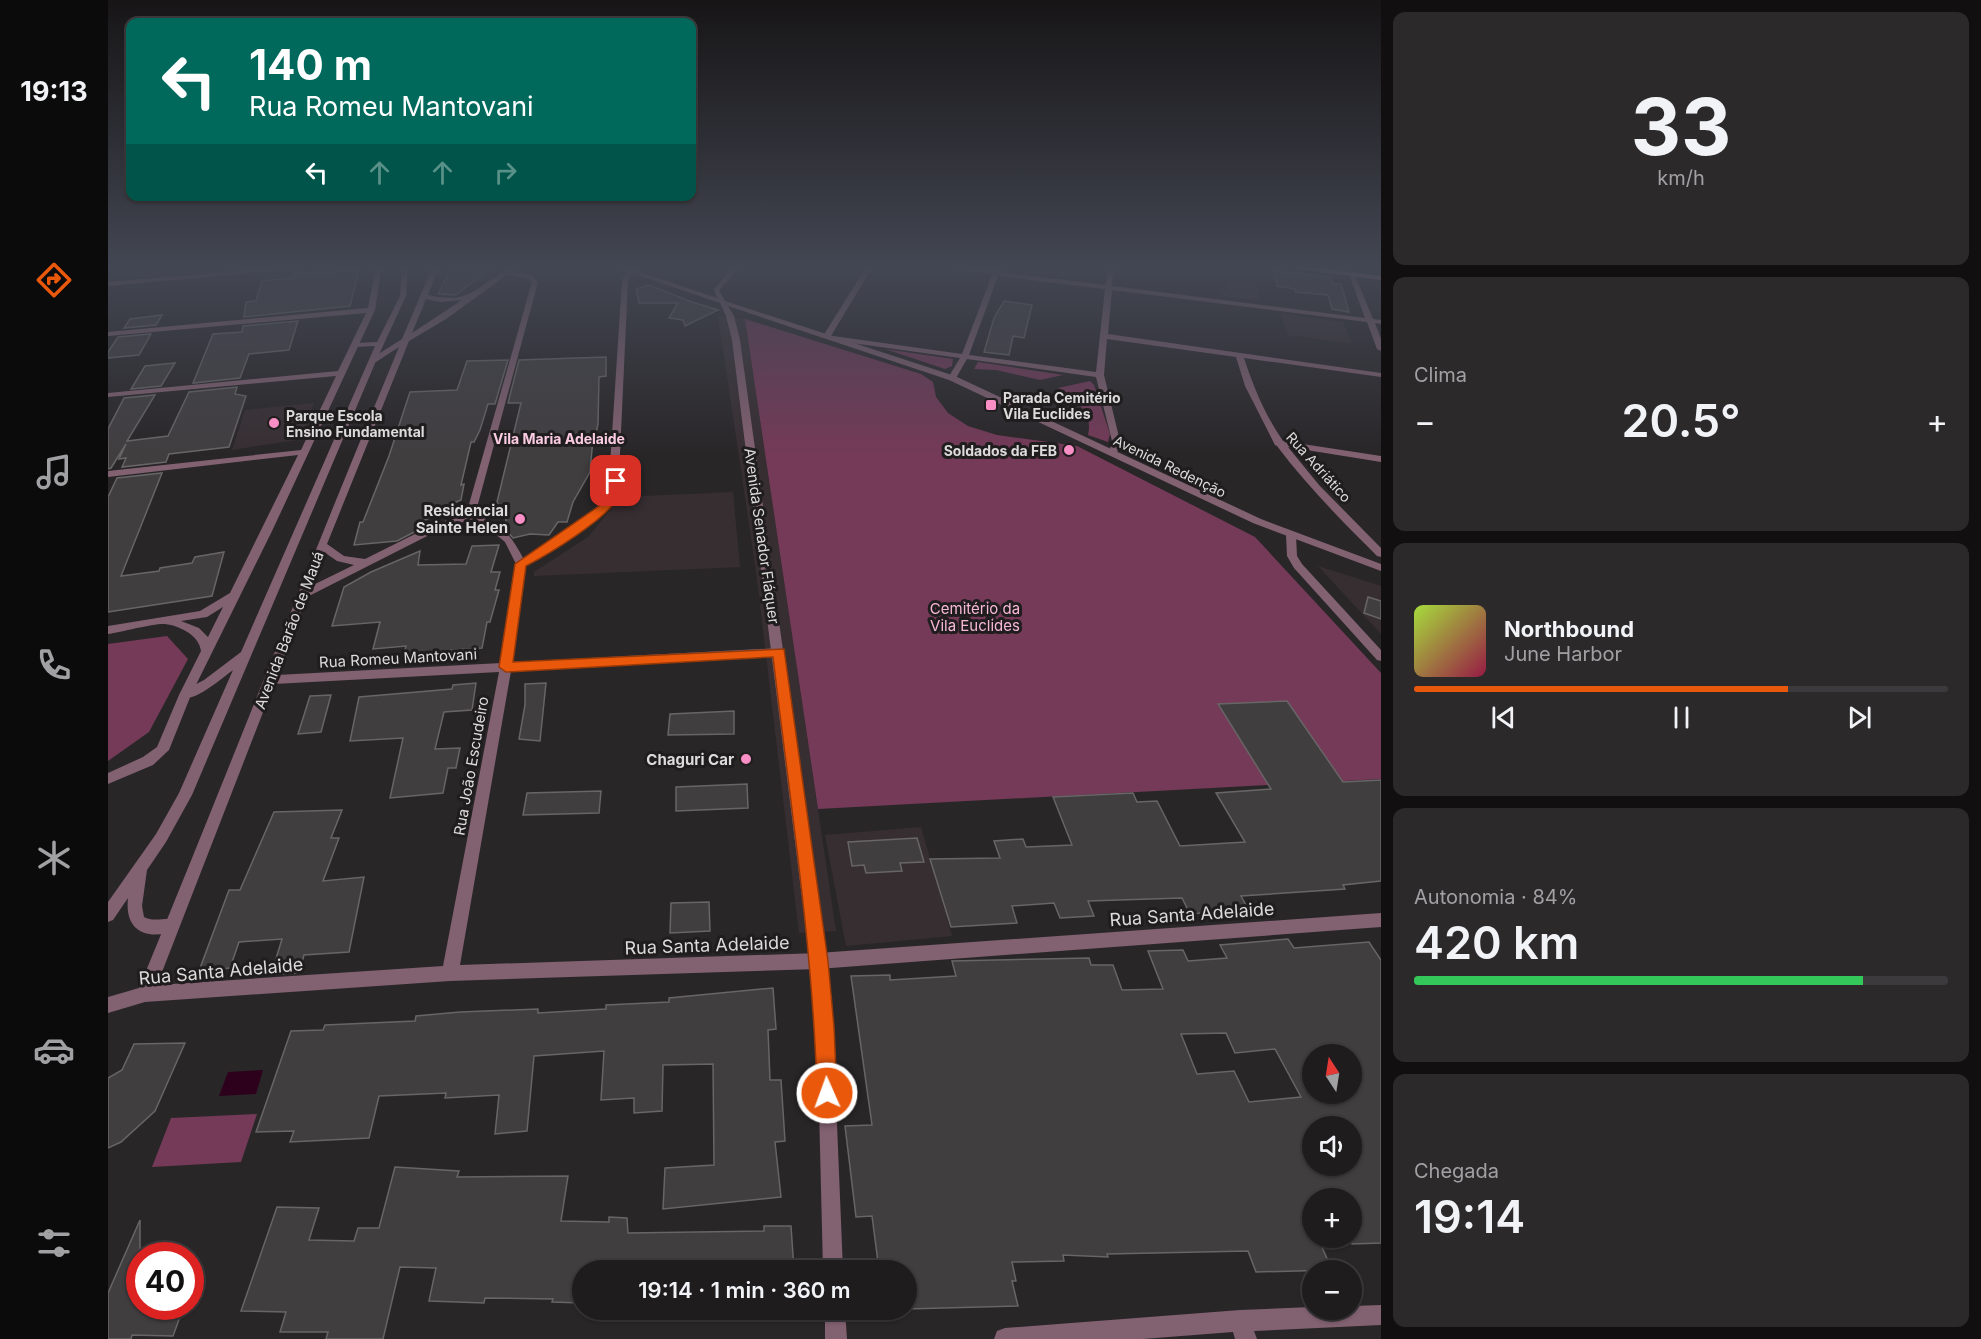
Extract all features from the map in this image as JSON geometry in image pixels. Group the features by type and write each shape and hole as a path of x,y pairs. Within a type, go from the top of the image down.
{"street":[{"path":"108,334 168,328"},
{"path":"108,779 158,754 363,328"},
{"name":"Avenida Barão de Mauá","path":"108,915 141,867 185,795 388,328"},
{"name":"Avenida Barão de Mauá","path":"145,994 322,544 410,328"},
{"path":"373,360 423,328"},
{"path":"470,517 522,328"},
{"path":"304,594 451,520 470,517 486,521 508,540 521,564 582,526 613,498 622,328"},
{"name":"Avenida Senador Fláquer","path":"733,328 756,507 779,652 818,961 825,1027 833,1260"},
{"path":"804,328 830,337 1100,375"},
{"path":"830,337 835,328"},
{"path":"952,378 965,355 975,328"},
{"path":"1104,328 1100,375 1116,441 1113,453"},
{"path":"1373,328 1381,349"},
{"path":"1103,336 1381,375"},
{"name":"Avenida Redenção","path":"830,337 952,378 1291,535 1381,568"},
{"path":"355,345 381,344"},
{"name":"Rua Adriático","path":"1239,355 1247,387 1278,442 1381,554"},
{"path":"108,395 341,373"},
{"path":"1278,442 1381,459"},
{"path":"108,474 303,452"},
{"path":"1291,535 1292,556 1298,566 1381,657"},
{"path":"322,544 329,553 341,559 364,562"},
{"name":"Rua João Escudeiro","path":"450,973 506,667 521,564"},
{"path":"108,630 203,614 235,596"},
{"path":"169,621 201,635 207,643 207,652"},
{"name":"Rua Romeu Mantovani","path":"270,680 779,652"},
{"path":"185,695 208,683 247,653"},
{"path":"141,867 133,907 135,918 141,925 148,928 172,925"},
{"name":"Rua Santa Adelaide","path":"108,1005 145,994 450,973 818,961 1381,920"},
{"path":"1005,1339 1243,1330 1381,1315"},
{"path":"835,1320 836,1339"}],"shaded area":[{"path":"720,328 746,328 836,931 799,933 756,571"},
{"path":"1286,328 1346,328 1352,344 1288,335"},
{"name":"Parque Escola Ensino Fundamental","path":"314,403 302,437 297,440 232,450 245,410"},
{"path":"733,492 740,567 534,576 534,572 588,537 621,497"},
{"path":"1318,566 1381,586 1381,634"},
{"path":"921,827 952,936 846,946 825,835"},
{"path":"263,1070 256,1094 219,1096 228,1072"}],"green space":[{"name":"Cemitério da Vila Euclides","path":"746,328 775,328 921,374 933,382 936,397 948,413 968,426 997,435 1077,446 1255,537 1381,673 1381,779 818,809"},
{"path":"885,349 953,359 952,366 945,369"},
{"path":"978,362 1063,375 1040,380 996,370 974,369"},
{"path":"1090,381 1094,385 1110,434 1108,442 1088,435 1086,413 1077,402 1058,388"},
{"path":"167,636 188,659 149,732 108,761 108,644"},
{"path":"257,1114 241,1162 152,1167 171,1118"}],"building":[{"path":"243,328 296,328 289,350 249,354 240,378 193,383 213,334 242,332"},
{"path":"991,328 1026,328 1024,338 1013,336 1009,355 984,352"},
{"path":"151,334 139,355 108,358 108,352 118,337"},
{"path":"606,357 606,376 599,377 598,424 595,438 593,438 590,472 573,502 567,522 558,522 549,535 530,534 513,538 505,529 506,519 497,502 521,403 508,403 519,360"},
{"path":"508,360 495,404 488,404 480,430 474,442 471,442 461,485 464,484 461,500 442,508 445,511 425,520 424,527 397,541 354,545 360,522 363,522 389,456 410,392 457,390 467,361"},
{"path":"175,363 161,386 131,389 145,366"},
{"path":"237,387 235,394 246,396 229,447 169,454 166,462 122,467 126,458 119,459 126,444 111,468 108,469 108,429 124,398 155,395 127,441 168,436 189,392"},
{"path":"162,473 121,576 159,571 160,568 192,563 195,557 224,552 212,596 108,612 108,497 117,478"},
{"path":"499,545 491,572 500,572 495,590 499,590 490,622 487,622 482,648 404,654 406,646 373,649 380,622 332,626 344,587 371,572 420,551 418,565 466,564 472,546"},
{"path":"1368,597 1381,601 1381,619 1364,613"},
{"path":"476,683 472,710 444,712 435,749 460,748 456,768 448,768 443,793 390,798 403,738 350,741 359,697 452,689 453,685"},
{"path":"546,683 540,741 519,739 525,705 525,684"},
{"path":"331,695 321,732 298,734 310,696"},
{"path":"1287,701 1343,782 1381,780 1381,881 1343,885 1345,889 1241,896 1248,909 1190,914 1182,898 1088,901 1094,916 1060,918 1054,903 1012,906 1017,923 951,927 930,859 1000,858 994,841 1023,839 1026,847 1072,845 1053,797 1133,793 1137,802 1157,801 1180,846 1245,842 1216,793 1271,789 1218,704"},
{"path":"734,711 734,734 668,735 670,714"},
{"path":"747,784 748,808 676,811 676,787"},
{"path":"601,791 599,813 523,815 527,793"},
{"path":"342,810 331,838 339,838 323,881 364,877 349,952 304,955 299,973 271,975 282,939 239,942 230,968 199,971 229,890 240,890 274,812"},
{"path":"917,838 924,862 900,863 902,871 866,873 864,865 852,866 848,842"},
{"path":"709,902 710,931 670,933 671,903"},
{"path":"1288,939 1294,948 1369,942 1381,960 1381,1243 1362,1244 1362,1188 1302,1188 1302,1248 1322,1248 1328,1260 1302,1260 1302,1271 1256,1272 1248,1251 1107,1254 1108,1257 1063,1255 1064,1261 1012,1262 1016,1281 1012,1281 1018,1306 917,1309 917,1260 878,1260 872,1216 856,1217 845,1126 872,1125 851,976 890,975 890,980 956,976 952,961 1089,958 1091,965 1113,965 1122,990 1163,989 1148,951 1183,950 1188,961 1227,958 1220,945","holes":["1226,1033 1235,1053 1275,1049 1301,1097 1249,1102 1234,1071 1197,1074 1181,1034"]},
{"path":"773,988 776,1029 768,1030 770,1080 781,1080 785,1141 775,1142 781,1197 663,1209 665,1168 714,1165 713,1064 663,1065 662,1111 634,1113 634,1098 601,1100 604,1051 534,1056 527,1131 495,1134 499,1095 445,1098 446,1093 379,1096 369,1138 290,1142 294,1131 256,1132 291,1031 323,1030 325,1025 415,1021 416,1016 460,1012 538,1009 538,1013 606,1009 606,1005 669,1002 669,998"},
{"path":"185,1043 155,1111 121,1142 108,1148 108,1078 122,1070 134,1044"},
{"path":"395,1167 459,1171 457,1177 568,1176 561,1221 609,1222 609,1217 627,1218 628,1233 764,1231 764,1226 791,1226 793,1260 572,1260 572,1303 552,1302 553,1299 485,1298 484,1303 429,1301 436,1268 400,1267 383,1339 326,1339 328,1332 280,1332 286,1312 241,1311 277,1207 319,1208 309,1240 354,1241 358,1228 379,1228"},
{"path":"140,1220 140,1242 130,1242"},
{"path":"126,1252 126,1320 179,1320 173,1336 132,1335 131,1339 108,1339 108,1293"}],"place":[{"name":"Parada Cemitério Vila Euclides","path":"991,405"},
{"name":"Parque Escola Ensino Fundamental","path":"274,423"},
{"name":"Soldados da FEB","path":"1069,450"},
{"name":"Residencial Sainte Helen","path":"520,519"},
{"name":"Chaguri Car","path":"746,759"}],"district":[{"name":"Vila Maria Adelaide","path":"559,438"}],"route":[{"path":"616,481 613,498 603,509 544,552 521,564 506,667 779,652 818,961 825,1027 827,1093"}]}
